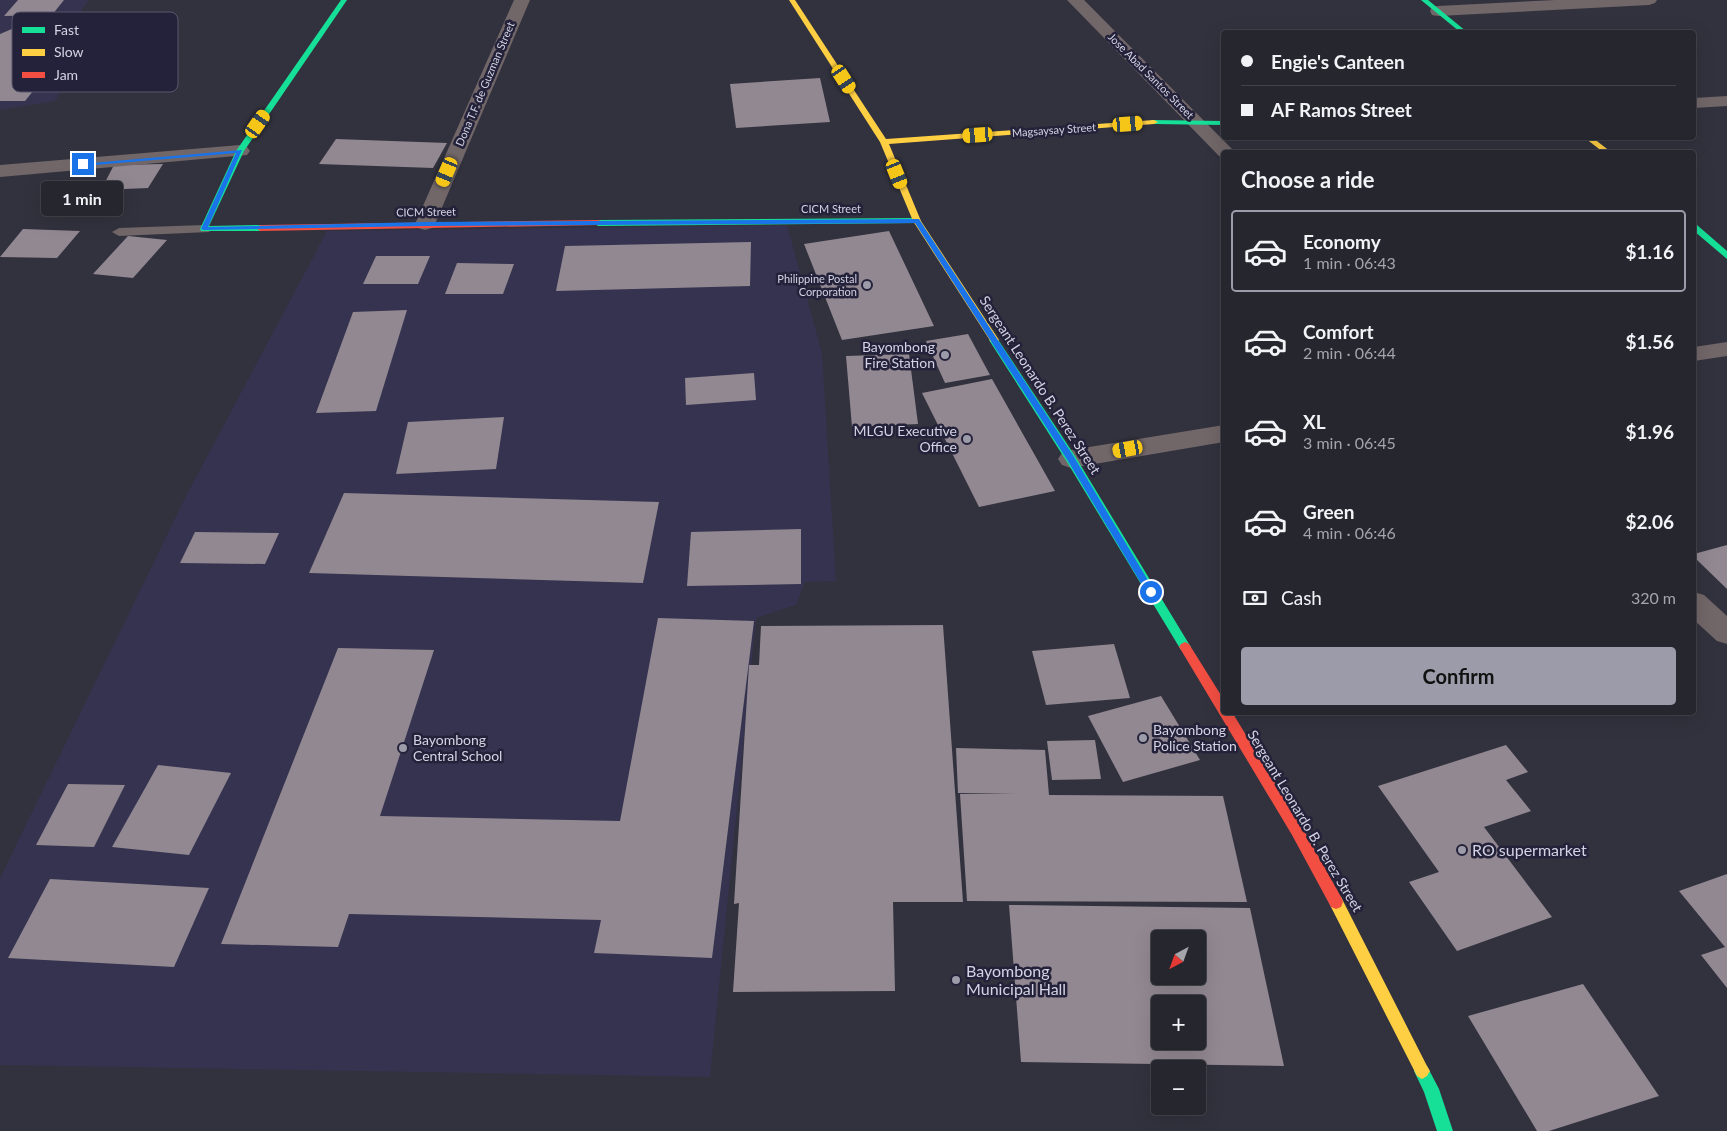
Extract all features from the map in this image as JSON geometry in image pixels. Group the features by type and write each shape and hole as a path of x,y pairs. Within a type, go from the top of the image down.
{"street":[{"path":"204,229 240,151 344,0"},
{"name":"Dona T.F. de Guzman Street","path":"425,224 522,0"},
{"name":"Sergeant Leonardo B. Perez Street","path":"792,0 884,142 917,221 1071,459 1221,706"},
{"name":"Jose Abad Santos Street","path":"1075,0 1224,150"},
{"path":"1424,0 1462,30"},
{"path":"1438,10 1649,0"},
{"path":"1696,103 1727,101"},
{"name":"Magsaysay Street","path":"884,142 1166,121 1221,123"},
{"path":"1592,140 1604,150"},
{"path":"0,171 240,151"},
{"name":"CICM Street","path":"204,229 425,224 917,221"},
{"path":"1696,229 1727,256"},
{"path":"1696,354 1727,349"},
{"path":"1071,459 1221,434"},
{"path":"1696,605 1727,633"},
{"name":"Sergeant Leonardo B. Perez Street","path":"1227,715 1297,831 1353,932 1430,1090 1445,1131"}],"lane":[{"path":"119,232 204,229"}],"shaded area":[{"path":"0,0 89,0 80,12 12,12 12,92 61,92 55,101 0,110"},
{"name":"Bayombong Central School","path":"787,225 822,353 836,581 805,582 796,605 756,618 710,1077 0,1065 0,878 186,496 327,231"}],"building":[{"path":"18,0 64,0 54,12 12,12 12,16 4,16"},
{"path":"12,29 12,92 32,92 25,101 0,101 0,34"},
{"path":"820,78 830,122 736,128 730,84"},
{"path":"336,139 447,143 433,168 319,164"},
{"path":"163,164 148,188 101,190 114,165"},
{"path":"23,229 80,231 57,258 0,257"},
{"name":"Philippine Postal Corporation","path":"889,231 934,326 842,340 804,244"},
{"path":"128,236 167,240 133,278 93,274"},
{"path":"751,242 750,286 556,291 565,246"},
{"path":"376,256 430,256 418,284 363,284"},
{"path":"457,263 514,264 503,294 445,294"},
{"path":"407,310 376,411 316,413 353,312"},
{"path":"968,334 990,375 945,383 926,341"},
{"path":"909,354 918,424 852,427 846,356"},
{"path":"754,373 756,400 686,405 685,378"},
{"path":"992,379 1055,491 979,507 922,393"},
{"path":"504,417 496,469 396,474 408,422"},
{"path":"344,493 659,502 643,583 309,573"},
{"path":"801,529 801,584 687,586 691,532"},
{"path":"195,532 279,533 265,564 180,563"},
{"path":"1727,545 1727,589 1696,559 1696,553"},
{"path":"658,618 754,621 712,958 594,953 601,920 349,914 338,947 221,944 338,648 434,650 380,816 620,821"},
{"path":"943,625 963,902 893,902 895,991 733,992 739,903 734,904 749,665 759,665 761,626"},
{"path":"1114,644 1130,698 1046,705 1032,651"},
{"name":"Bayombong Police Station","path":"1161,696 1200,760 1123,782 1088,716"},
{"path":"1095,740 1101,779 1052,780 1047,741"},
{"name":"RO supermarket","path":"1506,745 1528,772 1506,780 1531,811 1484,827 1552,917 1457,951 1409,882 1439,872 1378,786"},
{"path":"956,748 1045,750 1049,795 1223,796 1247,902 967,901 960,794 1016,794 958,793"},
{"path":"158,765 231,773 189,855 112,847"},
{"path":"68,784 125,785 94,847 36,845"},
{"path":"1727,874 1727,988 1701,955 1725,947 1679,891"},
{"path":"50,879 209,888 174,967 8,958"},
{"path":"1009,905 1250,908 1284,1066 1206,1065 1206,1060 1151,1060 1151,1064 1021,1062"},
{"path":"1583,984 1659,1096 1549,1131 1537,1131 1468,1016"}],"traffic: fast":[{"path":"260,228 204,229 240,151 344,0"},
{"path":"1424,0 1462,30"},
{"path":"1154,122 1221,123"},
{"path":"598,223 917,221"},
{"path":"1696,229 1727,256"},
{"path":"994,340 1071,459 1185,647"},
{"path":"1422,1071 1431,1089 1445,1131"}],"traffic: slow":[{"path":"792,0 884,142 917,221 994,340"},
{"path":"884,142 1154,122"},
{"path":"1592,140 1604,150"},
{"path":"1336,902 1422,1071"}],"traffic: jam":[{"path":"260,228 598,223"},
{"path":"1185,647 1221,706"},
{"path":"1226,715 1297,831 1336,902"}],"place":[{"name":"Philippine Postal Corporation","path":"867,285"},
{"name":"Bayombong Fire Station","path":"945,355"},
{"name":"MLGU Executive Office","path":"967,439"},
{"name":"Bayombong Police Station","path":"1143,738"},
{"name":"Bayombong Central School","path":"403,748"},
{"name":"RO supermarket","path":"1462,850"},
{"name":"Bayombong Municipal Hall","path":"956,980"}],"route":[{"path":"83,164 240,151 204,229 425,224 917,221 1071,459 1151,592"}]}
